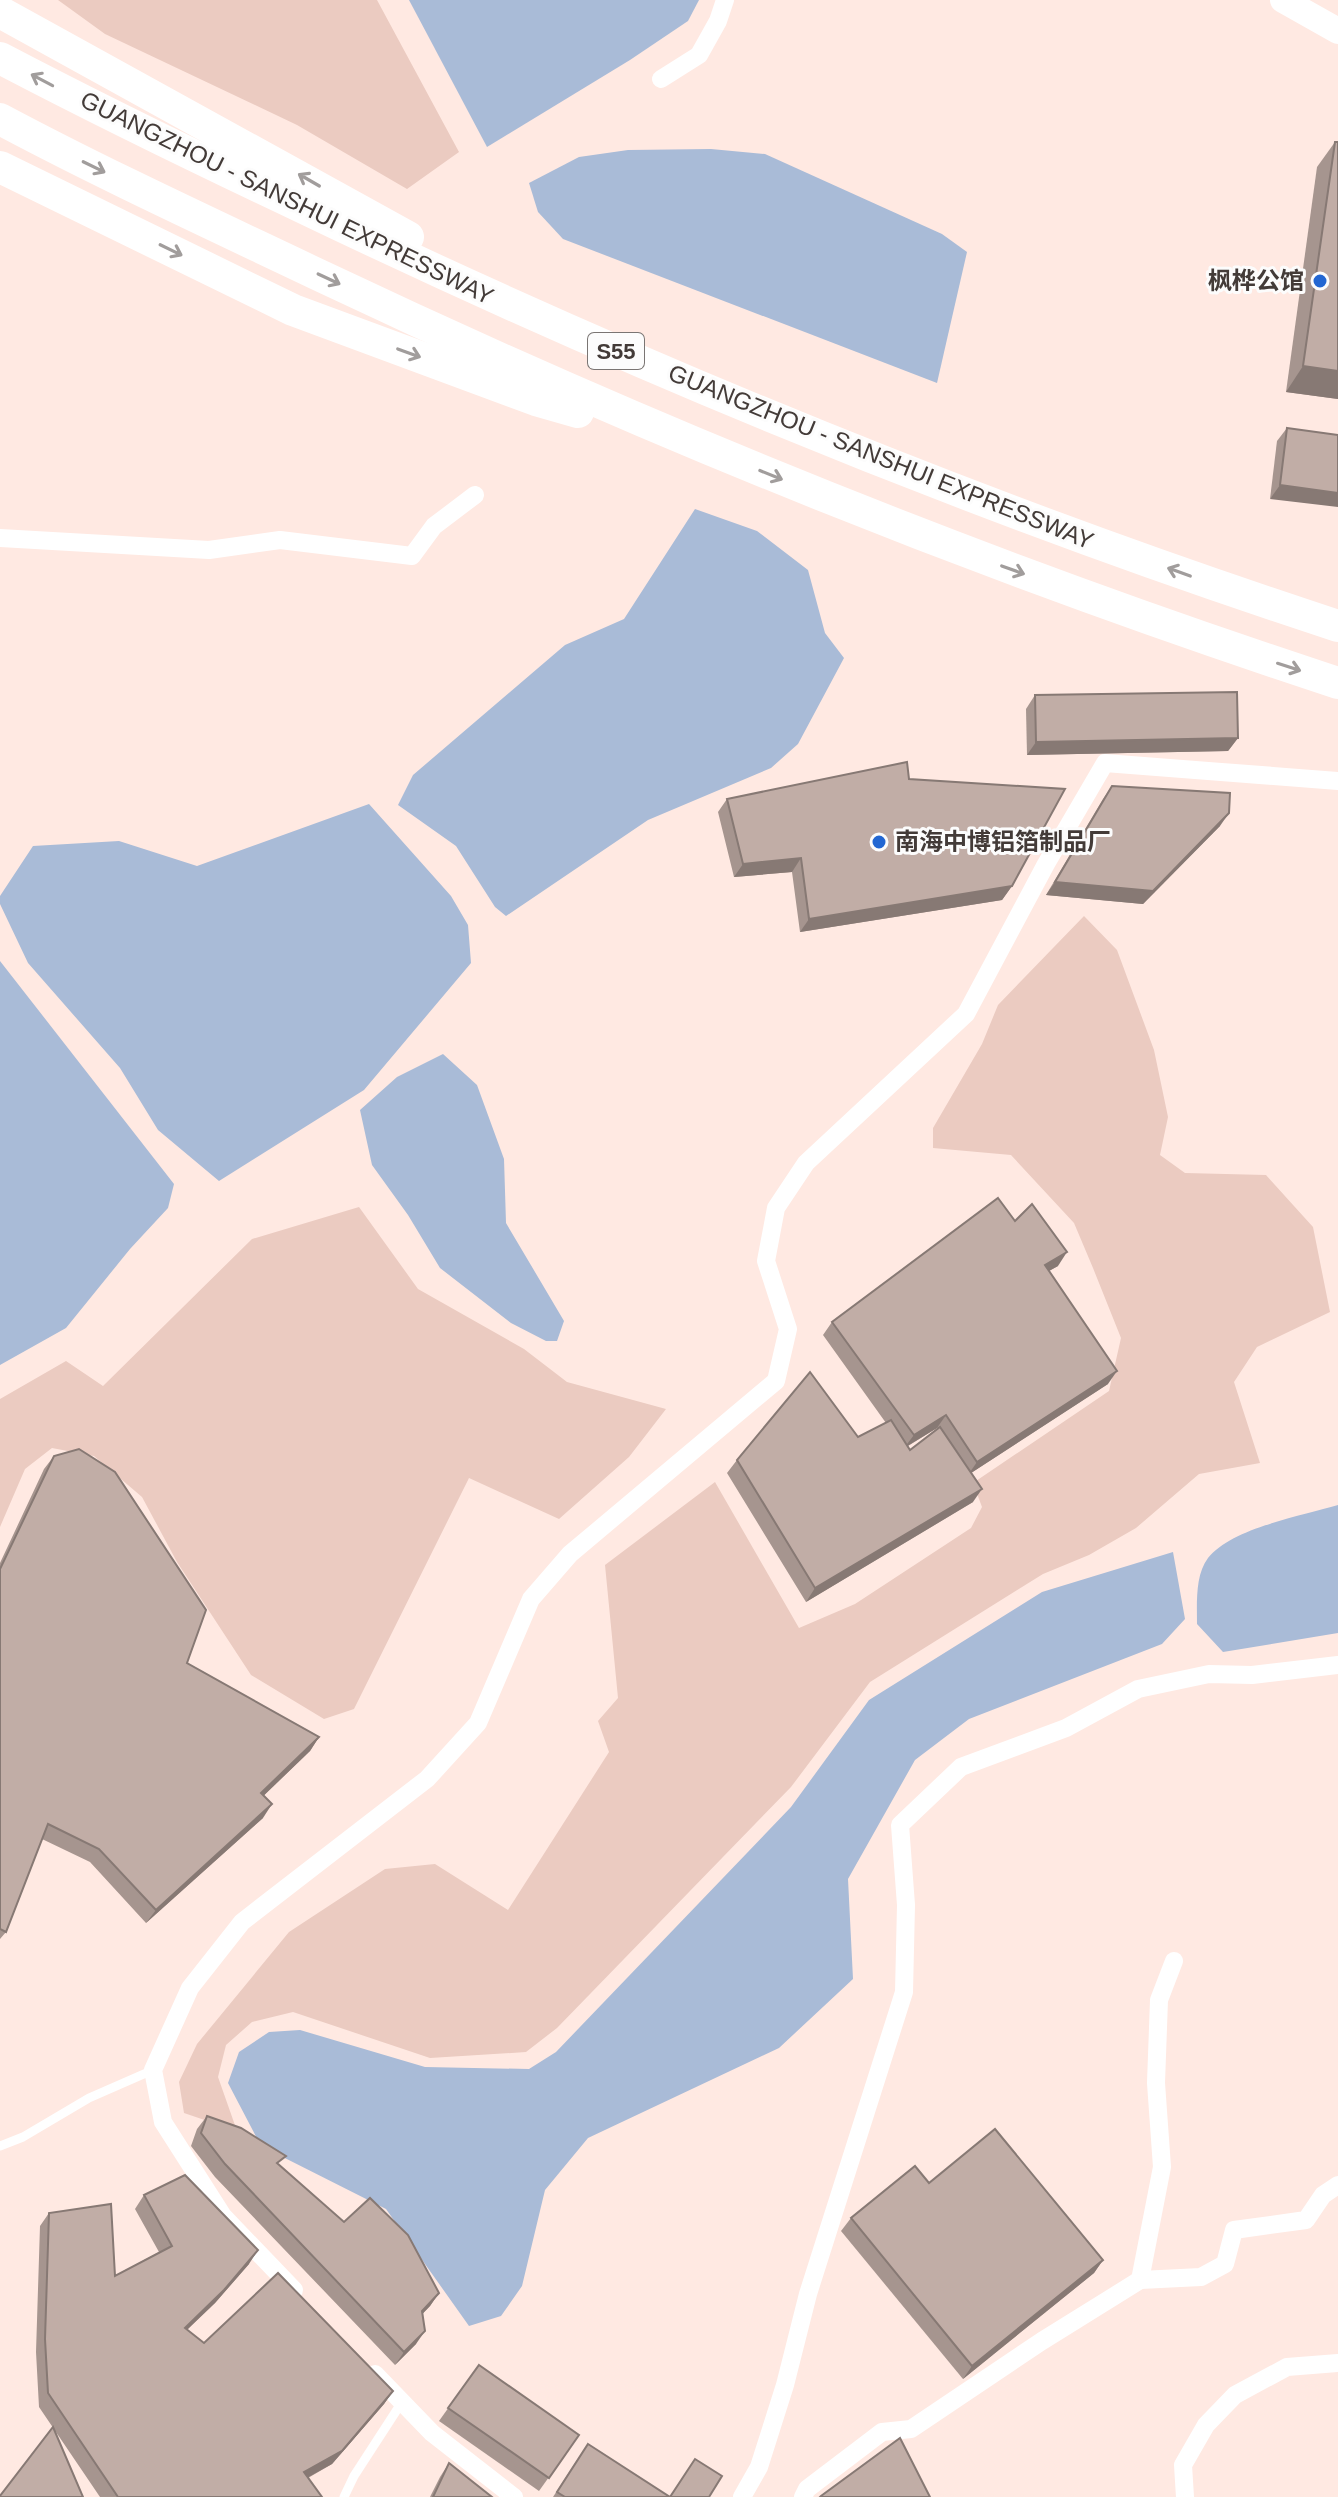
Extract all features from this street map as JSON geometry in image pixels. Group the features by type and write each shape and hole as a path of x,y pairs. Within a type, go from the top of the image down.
{"highway":[{"path":"0,12 286,167 596,343"},
{"name":"GUANGZHOU - SANSHUI EXPRESSWAY","path":"0,58 102,112 294,204 596,343 921,477 1252,598 1338,626"},
{"name":"S55","path":"0,119 422,324 714,452 915,533 1338,683"},
{"path":"0,167 293,310 536,400 714,452"}],"main road":[{"path":"1283,0 1338,31"}],"street":[{"path":"661,79 699,55 718,21 725,0"},
{"path":"0,538 209,550 280,540 412,556 434,526 475,495"},
{"path":"307,2304 223,2216 163,2122 153,2070 190,1988 242,1922 427,1779 478,1723 531,1599 570,1554 776,1381 788,1329 766,1261 776,1208 806,1163 966,1014 1046,864 1105,763 1338,781"},
{"path":"742,2497 759,2467 785,2385 808,2294 904,1992 906,1905 900,1825 961,1767 1066,1728 1138,1689 1209,1674 1252,1675 1338,1665"},
{"path":"1140,2280 1162,2167 1156,2083 1159,2000 1174,1961"},
{"path":"803,2497 807,2489 882,2432 911,2429 1140,2280 1201,2277 1225,2264 1234,2230 1306,2220 1323,2195 1338,2185"},
{"path":"360,2358 432,2433 514,2497"},
{"path":"1185,2497 1183,2465 1206,2425 1235,2395 1287,2367 1338,2363"}],"lane":[{"path":"0,2146 23,2137 89,2098 153,2070"},
{"path":"344,2497 354,2476 402,2402"}],"shaded area":[{"path":"58,0 377,0 459,152 407,189 297,125 105,34"},
{"path":"1084,916 1117,950 1154,1050 1168,1117 1160,1155 1185,1173 1266,1175 1313,1227 1330,1312 1257,1347 1234,1382 1260,1463 1199,1474 1136,1528 1089,1555 1043,1574 870,1682 791,1787 557,2028 526,2052 430,2058 293,2012 252,2022 226,2045 218,2077 237,2131 184,2113 179,2082 197,2044 289,1932 385,1869 435,1864 508,1910 609,1752 598,1721 618,1698 605,1565 715,1482 799,1628 855,1604 971,1528 982,1507 973,1483 1109,1391 1121,1338 1074,1223 1011,1155 933,1148 933,1128 982,1044 998,1005"},
{"path":"359,1207 418,1289 524,1349 567,1382 666,1409 629,1457 559,1519 469,1478 354,1709 324,1719 251,1675 177,1562 142,1497 94,1456 52,1448 25,1469 0,1527 0,1399 66,1361 103,1386 252,1239"}],"water":[{"path":"409,0 699,0 688,21 487,147"},
{"path":"711,149 765,154 942,234 967,252 937,383 563,239 538,212 529,183 579,157 628,150"},
{"path":"695,509 757,531 808,570 825,633 844,658 798,744 771,768 648,820 506,916 495,907 456,846 398,805 413,775 565,645 624,619"},
{"path":"369,804 451,896 468,925 471,963 364,1090 219,1181 158,1130 120,1068 28,963 0,904 0,896 33,846 119,841 197,866"},
{"path":"0,961 174,1184 168,1208 130,1249 66,1328 0,1365"},
{"path":"443,1054 477,1085 504,1159 506,1223 564,1321 557,1341 546,1341 511,1323 440,1268 408,1215 372,1165 360,1110 397,1077"},
{"path":"1338,1505 1338,1633 1223,1652 1197,1624 1199,1581 1208,1558 1233,1539 1250,1531"},
{"path":"1173,1552 1185,1619 1162,1644 969,1719 915,1760 848,1879 853,1979 779,2048 588,2138 545,2190 522,2286 501,2316 469,2326 386,2209 261,2146 228,2083 239,2052 269,2032 300,2030 425,2067 529,2069 556,2052 791,1807 869,1700 1042,1592"}],"building":[{"path":"1335,142 1338,142 1338,371 1303,366"},
{"path":"1287,428 1338,435 1338,493 1280,485"},
{"path":"1237,692 1238,738 1036,742 1035,695"},
{"name":"南海中博铝箔制品厂","path":"907,762 909,779 1065,789 1012,886 809,919 801,858 743,864 727,799"},
{"path":"1112,786 1230,793 1229,813 1153,891 1055,882"},
{"path":"998,1198 1015,1221 1032,1204 1067,1252 1045,1265 1117,1371 977,1462 946,1415 914,1435 832,1322"},
{"path":"810,1372 858,1437 891,1420 910,1450 940,1427 982,1489 815,1588 737,1460"},
{"path":"79,1449 115,1472 206,1610 187,1663 319,1737 261,1793 272,1804 156,1910 99,1849 48,1824 6,1932 0,1929 0,1569 54,1456"},
{"path":"207,2116 241,2128 286,2156 277,2163 344,2222 370,2198 408,2235 439,2293 422,2311 425,2331 404,2352 225,2164 201,2133"},
{"path":"995,2129 1103,2260 972,2366 851,2218 915,2166 929,2183"},
{"path":"185,2175 258,2250 224,2290 185,2328 204,2343 278,2273 393,2391 342,2451 304,2472 322,2497 118,2497 48,2393 45,2339 49,2213 111,2204 115,2276 172,2246 144,2195"},
{"path":"479,2365 579,2435 549,2478 448,2408"},
{"path":"53,2427 83,2497 0,2497 0,2496"},
{"path":"900,2438 930,2497 820,2497 821,2496"},
{"path":"588,2444 670,2497 565,2497 557,2492"},
{"path":"695,2459 722,2476 709,2497 670,2497"},
{"path":"449,2463 492,2497 433,2497"}],"place":[{"name":"枫桦公馆","path":"1320,281"},
{"name":"南海中博铝箔制品厂","path":"879,842"}]}
